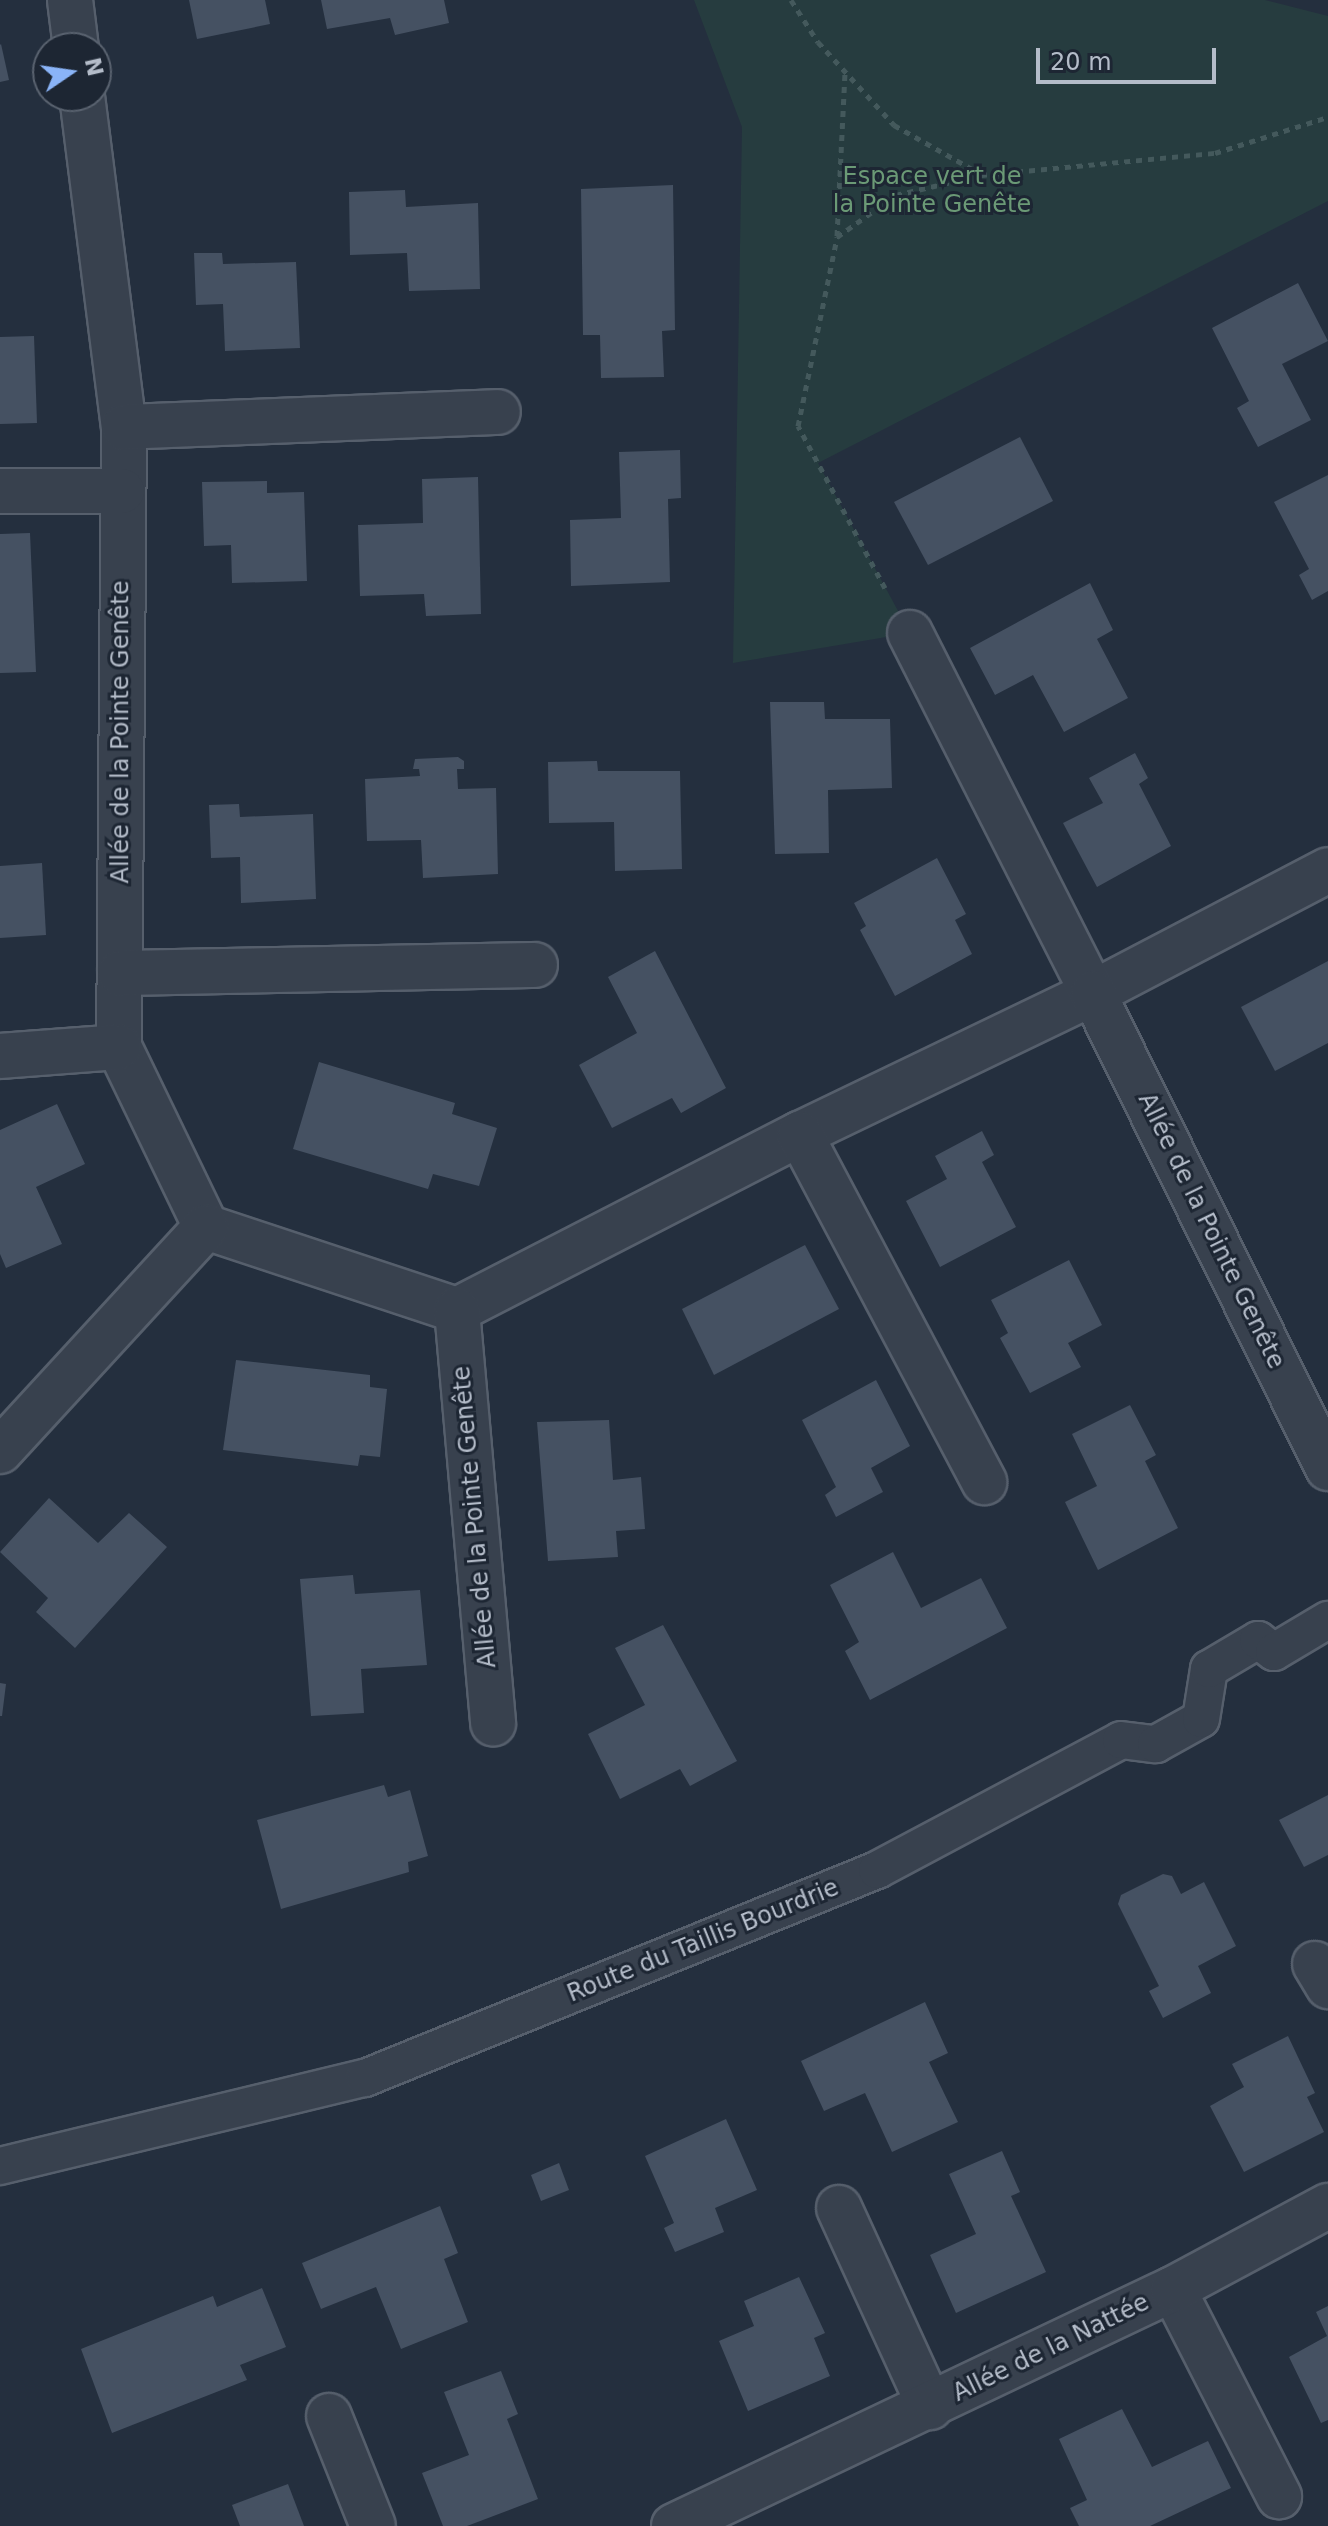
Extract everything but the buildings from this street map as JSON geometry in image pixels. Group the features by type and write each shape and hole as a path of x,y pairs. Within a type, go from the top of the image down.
{"street":[{"path":"70,0 74,32"},
{"name":"Allée de la Pointe Genête","path":"84,112 124,427 119,1047 206,1227"},
{"path":"124,427 498,412"},
{"path":"0,491 122,491"},
{"name":"Allée de la Pointe Genête","path":"910,633 1093,993 1328,1468"},
{"path":"0,1451 206,1227 457,1310 800,1134 1093,993 1328,870"},
{"path":"120,973 535,965"},
{"path":"0,1056 119,1047"},
{"path":"800,1134 984,1482"},
{"name":"Allée de la Pointe Genête","path":"457,1310 493,1723"},
{"name":"Route du Taillis Bourdrie","path":"0,2166 365,2078 877,1870 1121,1740 1156,1744 1201,1719 1209,1669 1258,1640 1274,1652 1328,1620"},
{"name":"Allée de la Nattée","path":"678,2525 1173,2289 1328,2206"},
{"name":"Allée de la Nattée","path":"839,2208 930,2407"},
{"name":"Allée de la Nattée","path":"1173,2289 1279,2496"},
{"path":"329,2416 373,2526"}],"path":[{"path":"791,0 818,42 894,125 981,175"},
{"path":"845,72 837,237 798,426 910,633"},
{"path":"837,237 896,195 981,175 1215,153 1328,117"}],"green space":[{"name":"Espace vert de la Pointe Genête","path":"694,0 1265,0 1328,16 1328,201 818,463 910,633 733,663 742,127"}]}
